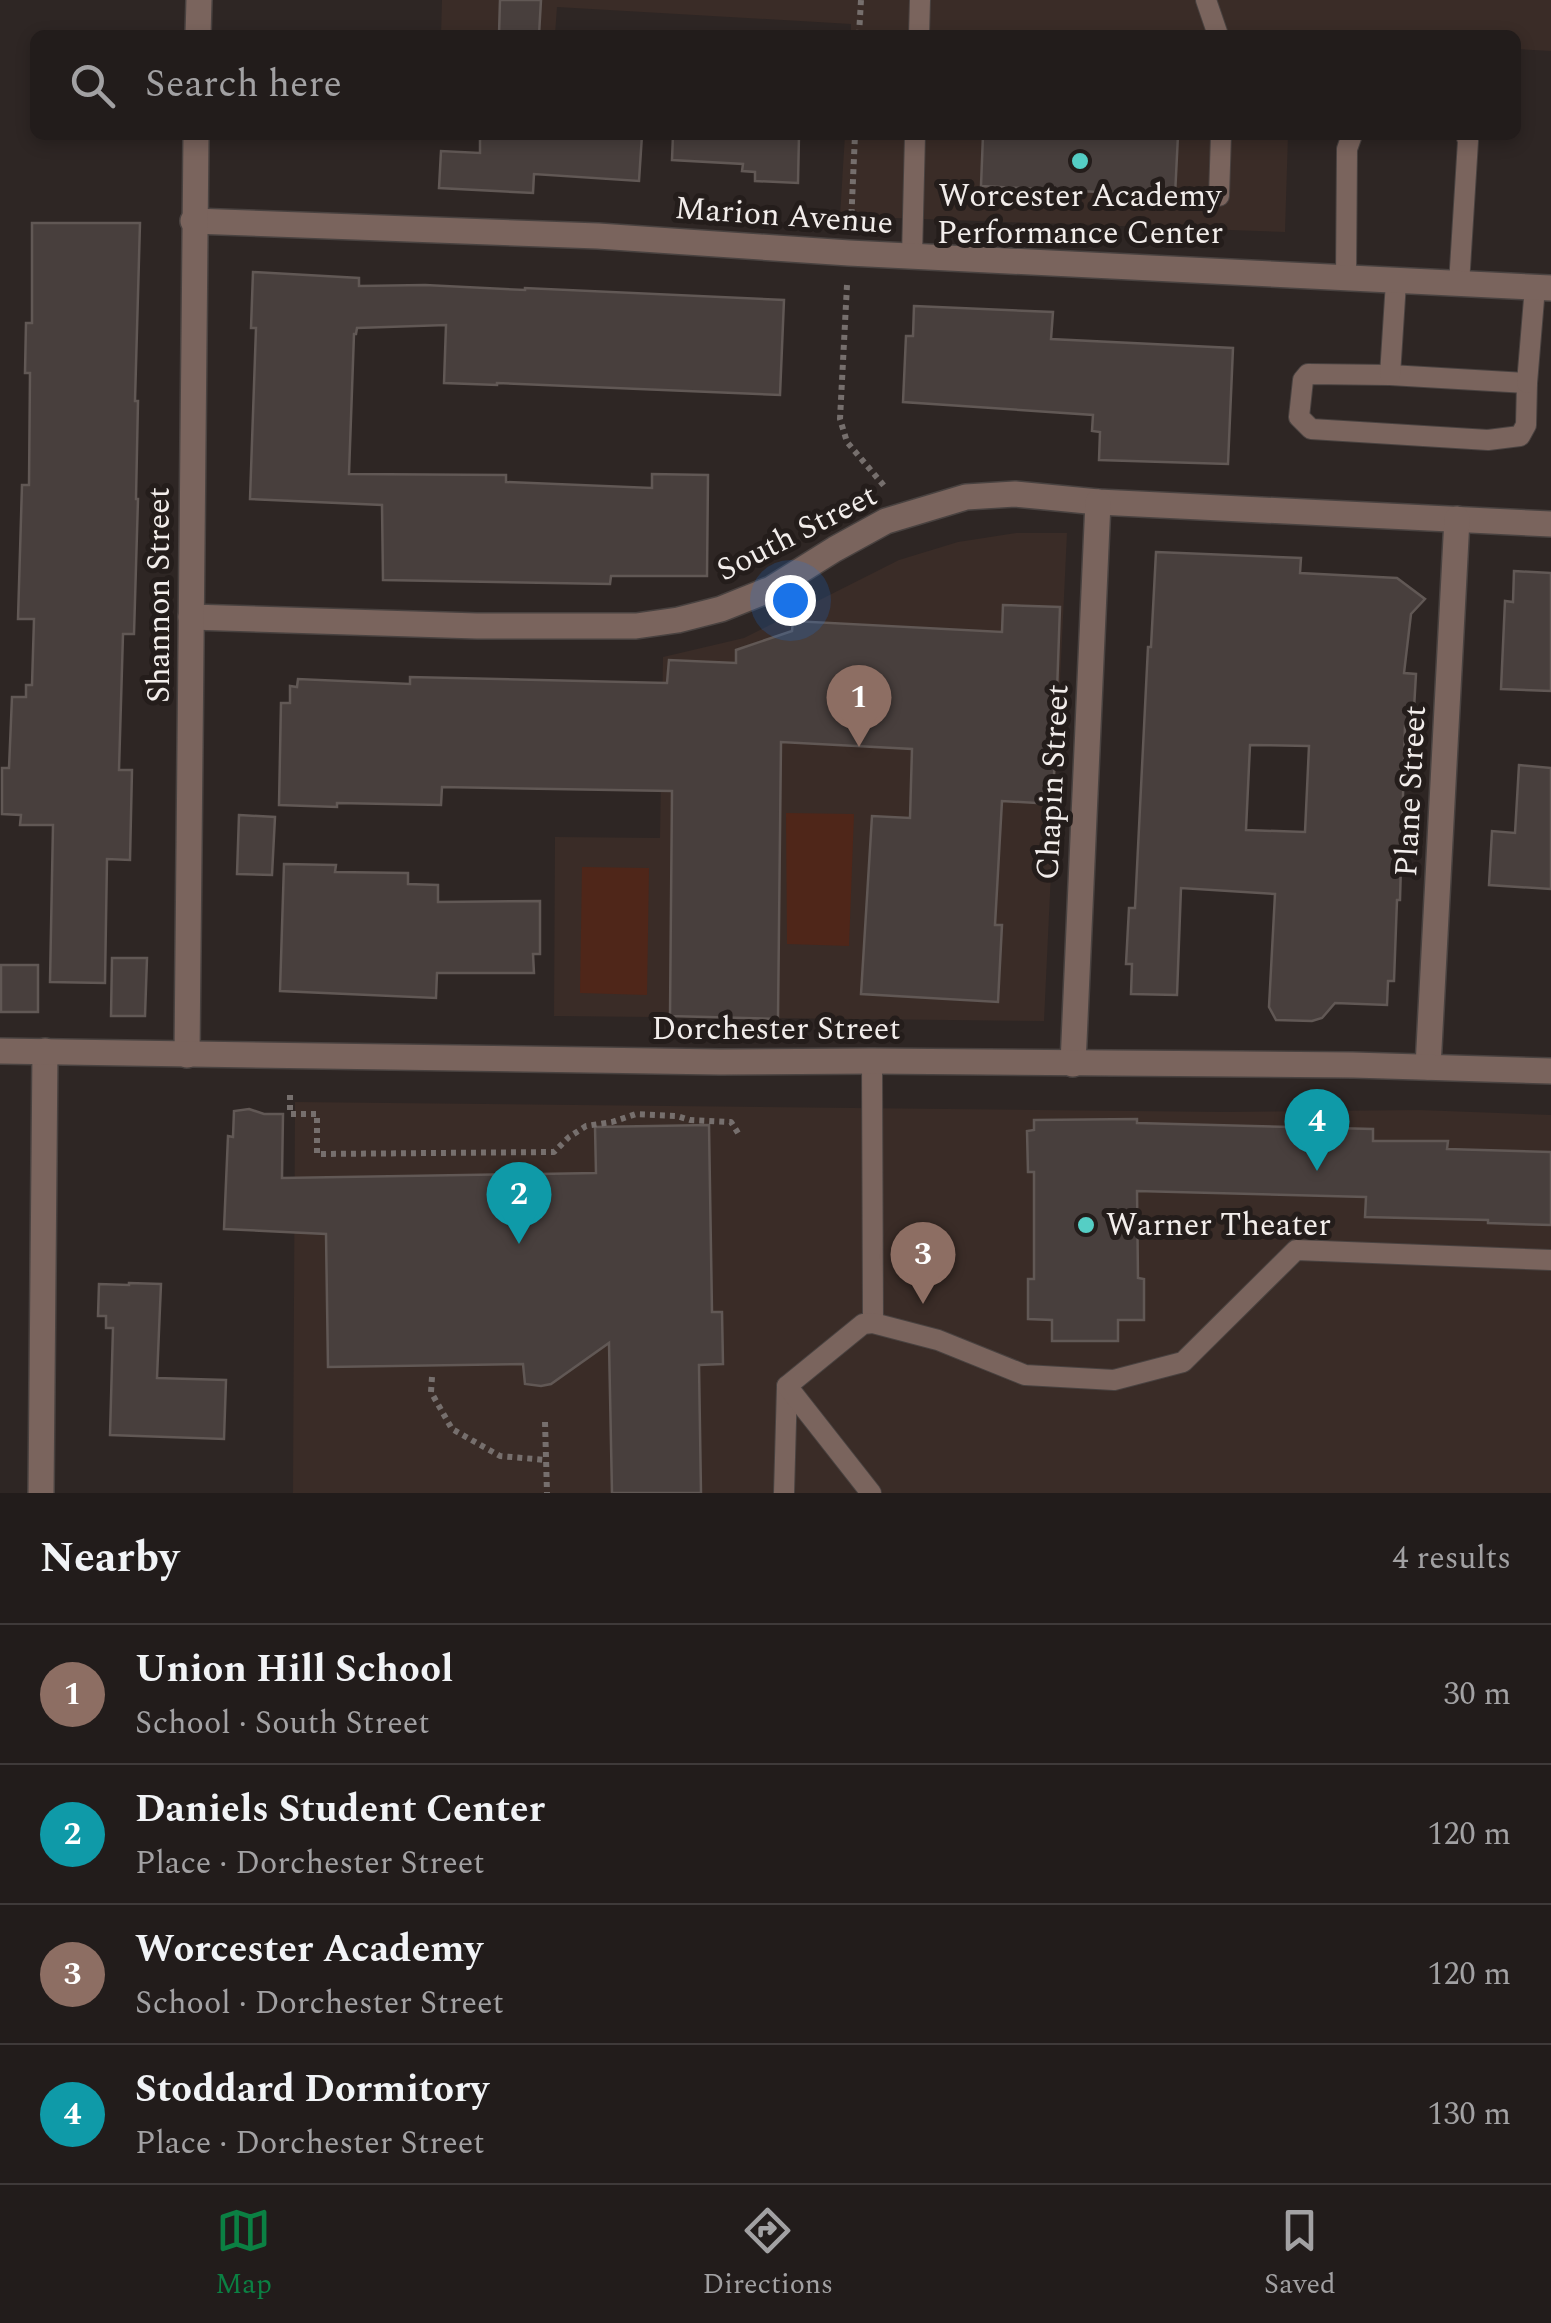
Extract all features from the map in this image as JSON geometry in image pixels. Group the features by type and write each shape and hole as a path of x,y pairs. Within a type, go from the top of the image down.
{"street":[{"path":"198,30 199,0"},
{"name":"Shannon Street","path":"187,1055 196,140"},
{"name":"Marion Avenue","path":"193,221 598,236 1543,288"},
{"name":"South Street","path":"192,617 477,626 636,626 678,620 771,589 886,521 966,497 1015,494 1098,502 1551,524"},
{"name":"Chapin Street","path":"1073,1064 1098,502"},
{"name":"Plane Street","path":"1428,1067 1457,520"},
{"name":"Dorchester Street","path":"0,1051 1551,1071"},
{"path":"41,1493 44,1051"}],"lane":[{"path":"919,30 920,0"},
{"path":"1206,0 1216,30"},
{"path":"912,256 915,140"},
{"path":"1219,196 1221,140"},
{"path":"1346,279 1350,140"},
{"path":"1459,284 1468,140"},
{"path":"1390,375 1396,282"},
{"path":"1528,383 1308,374 1303,380 1299,417 1311,428 1488,440 1520,436 1526,425 1528,383 1543,288"},
{"path":"872,1061 873,1324"},
{"path":"784,1493 787,1386 864,1324 938,1340 1025,1375 1114,1380 1182,1362 1296,1250 1551,1260"},
{"path":"787,1386 871,1493"}],"path":[{"path":"859,30 860,0"},
{"path":"850,230 854,140"},
{"path":"847,279 840,418 847,442 886,487"},
{"path":"290,1096 290,1114 317,1114 316,1154 554,1152 586,1126 636,1114 731,1122 738,1133"},
{"path":"432,1377 430,1392 452,1429 500,1456 546,1460"},
{"path":"546,1422 547,1493"}],"shaded area":[{"path":"442,0 1551,0 1551,51 1521,49 1521,30 851,30 851,24 557,7 555,30 441,30"},
{"path":"845,140 1288,140 1285,232 840,216"},
{"path":"1016,533 1067,533 1044,1021 554,1016 555,837 660,838 663,657 744,638 899,560 958,542"},
{"path":"786,813 854,814 849,946 787,944"},
{"path":"582,867 649,868 647,995 580,993"},
{"path":"295,1102 1226,1112 1419,1110 1551,1115 1551,1493 293,1493"}],"building":[{"path":"500,0 541,0 539,30 499,30"},
{"path":"480,140 642,140 639,181 534,174 533,193 439,188 441,151 480,153"},
{"path":"673,140 799,140 798,183 755,181 755,172 742,171 743,164 672,160"},
{"name":"Worcester Academy Performance Center","path":"983,140 1178,140 1175,196 981,186"},
{"path":"32,223 140,223 134,634 123,634 119,770 132,770 130,860 107,859 105,983 50,982 53,825 20,825 21,815 2,814 2,768 9,768 12,697 26,697 26,685 32,685 34,619 18,619 22,485 29,485 30,373 25,373 26,323 32,323"},
{"path":"253,272 359,278 359,286 525,288 784,300 780,395 444,383 446,325 357,328 354,334 349,474 506,475 506,482 652,488 652,474 708,475 707,576 611,576 610,584 383,580 382,505 250,499 256,328 251,328"},
{"path":"914,306 1053,312 1051,339 1233,348 1228,464 1099,460 1100,432 1092,431 1093,415 903,402 906,336 913,336"},
{"path":"1156,552 1301,558 1300,573 1397,578 1425,599 1411,614 1404,673 1416,674 1413,726 1405,726 1400,900 1394,981 1388,981 1387,1005 1335,1003 1322,1018 1312,1021 1276,1020 1269,1007 1275,894 1181,888 1177,995 1131,994 1132,964 1126,964 1129,908 1135,908","holes":["1250,745 1309,746 1305,832 1246,830"]},
{"path":"1514,571 1551,573 1551,691 1501,689 1505,601 1513,602"},
{"path":"1003,605 1060,607 1053,804 1002,801 995,925 1002,925 998,1002 861,994 872,816 910,818 912,749 781,742 778,1019 670,1016 672,791 442,787 441,805 279,805 281,703 290,703 290,686 297,687 298,679 410,684 410,677 667,683 669,660 736,663 736,650 792,631 793,621 1002,632"},
{"path":"1519,765 1551,768 1551,889 1489,885 1492,831 1515,833"},
{"path":"239,815 275,817 272,875 237,874"},
{"path":"284,864 336,865 335,872 408,873 408,884 438,885 438,902 540,901 540,954 533,954 534,973 437,973 436,998 280,991"},
{"path":"112,958 147,958 145,1016 111,1016"},
{"path":"1,965 38,965 38,1012 1,1012"},
{"path":"234,1111 283,1114 282,1178 596,1173 595,1127 709,1125 712,1312 722,1312 723,1364 699,1365 701,1493 612,1493 609,1343 551,1384 541,1386 525,1384 523,1364 328,1367 326,1234 224,1229 228,1136 233,1137"},
{"path":"1137,1119 1137,1123 1373,1129 1373,1141 1448,1141 1447,1149 1551,1152 1551,1225 1365,1217 1366,1197 1137,1191 1138,1278 1144,1279 1144,1320 1118,1320 1118,1341 1052,1341 1052,1320 1028,1319 1028,1279 1034,1279 1034,1172 1028,1172 1027,1131 1034,1130 1034,1120"},
{"path":"99,1284 161,1284 157,1378 226,1380 224,1439 110,1435 113,1328 106,1328 106,1316 98,1316"}],"place":[{"name":"Worcester Academy Performance Center","path":"1080,161"},
{"name":"Union Hill School","path":"859,747"},
{"name":"Stoddard Dormitory","path":"1317,1171"},
{"name":"Warner Theater","path":"1086,1225"},
{"name":"Daniels Student Center","path":"519,1244"},
{"name":"Worcester Academy","path":"923,1304"}]}
